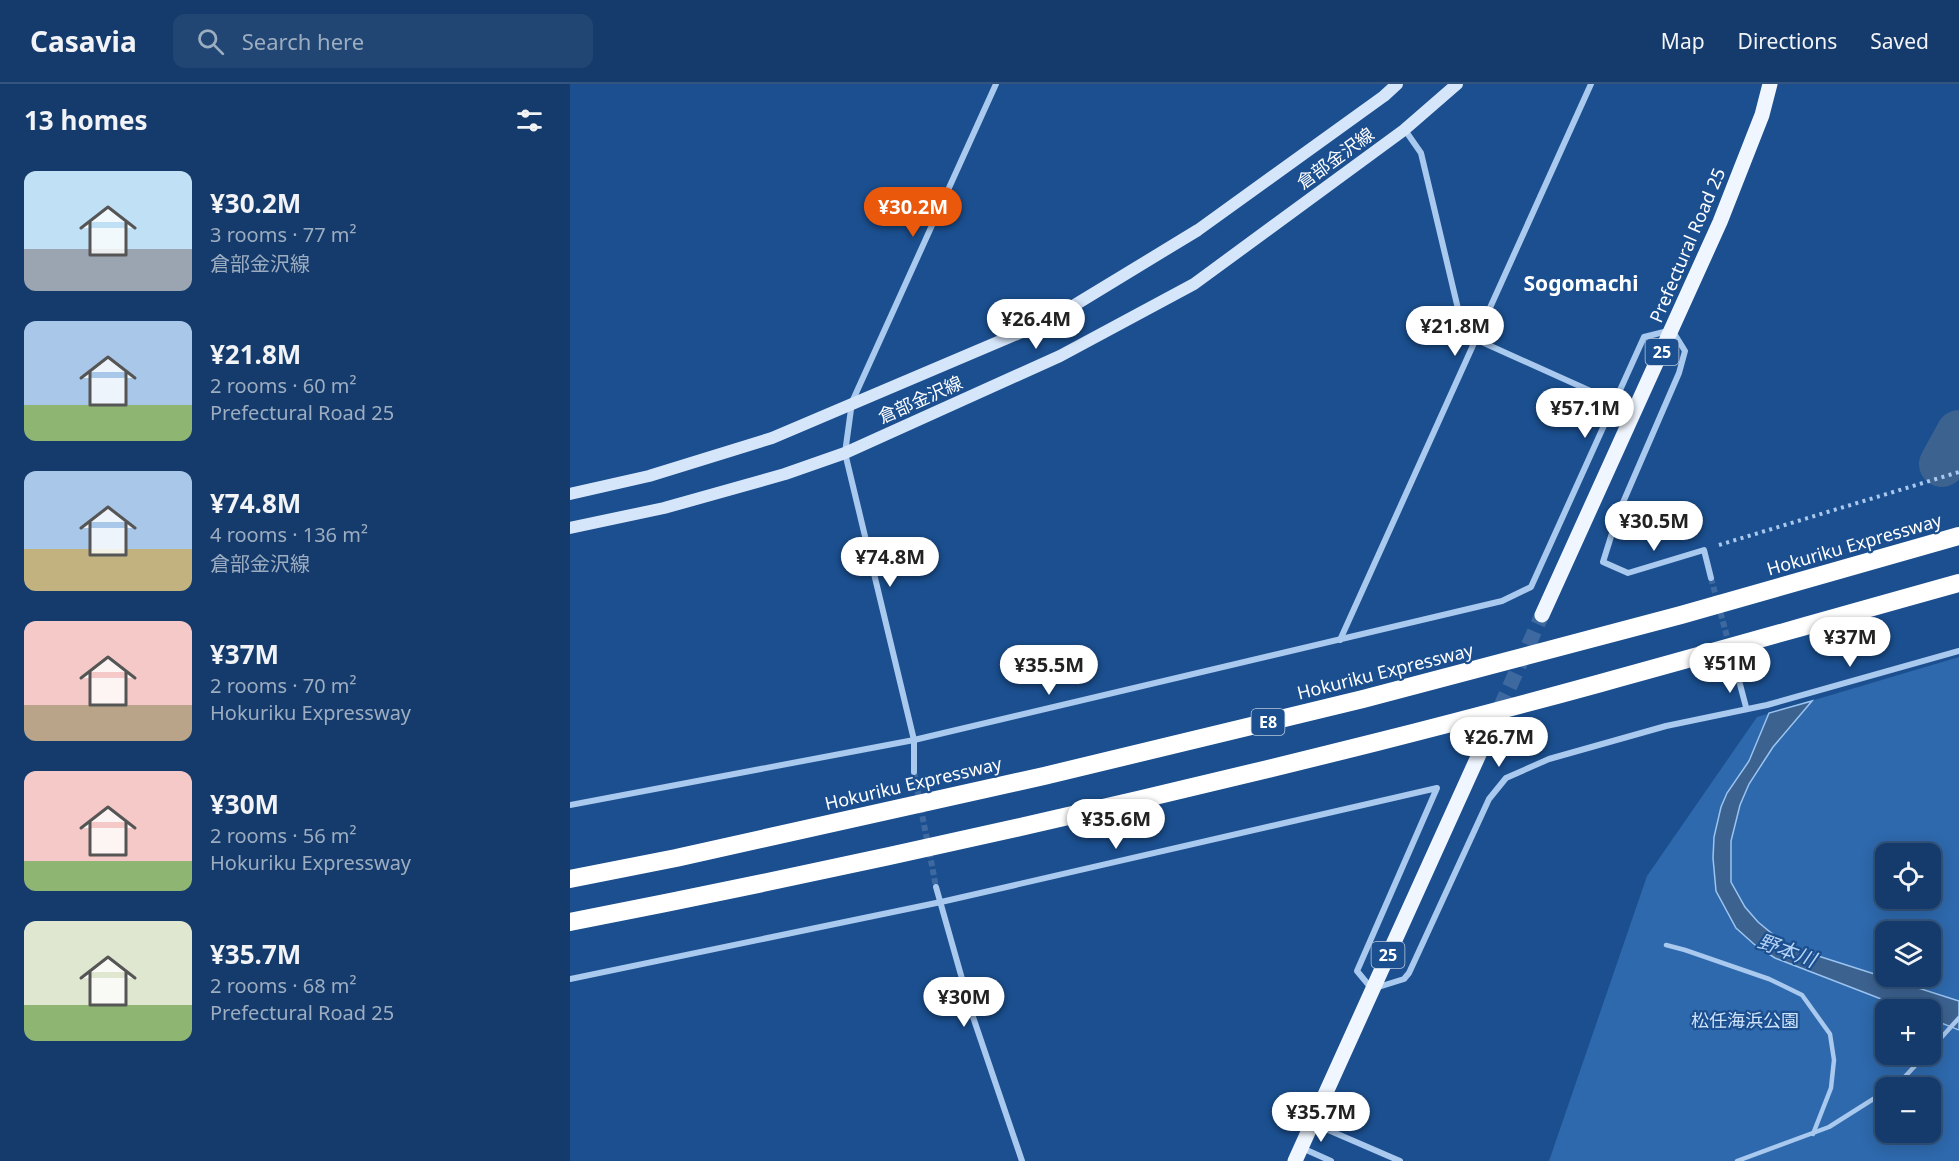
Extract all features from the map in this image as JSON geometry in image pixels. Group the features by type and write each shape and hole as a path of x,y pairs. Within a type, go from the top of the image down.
{"highway":[{"name":"Hokuriku Expressway","path":"570,879 676,858 1044,776 1363,699 1681,615 1959,536"},
{"path":"570,922 687,899 1043,821 1376,742 1688,660 1959,583"}],"main road":[{"name":"倉部金沢線","path":"570,494 649,476 772,438 852,402 1050,320 1198,230 1384,96 1397,84"},
{"name":"倉部金沢線","path":"570,528 675,505 785,474 845,453 1060,356 1194,284 1404,130 1457,84"},
{"name":"Prefectural Road 25","path":"1542,615 1720,222 1762,115 1770,84"},
{"name":"25","path":"1298,1154 1481,750"}],"street":[{"path":"914,772 914,740 845,453 852,402 996,84"},
{"path":"1340,640 1592,84"},
{"path":"1404,130 1421,153 1464,334 1614,402"},
{"path":"570,805 914,740 1502,601 1531,587 1644,337 1672,330 1685,351 1679,373 1618,514 1603,562 1628,573 1704,550 1712,578"},
{"path":"570,979 941,902 1437,788 1357,971 1372,989 1404,980 1409,973 1489,799 1506,778 1549,759 1666,726 1746,707 1767,705 1959,651"},
{"path":"1737,674 1746,707"},
{"path":"936,886 972,1014 1022,1161"},
{"path":"1312,1123 1400,1161"},
{"path":"1298,1154 1331,1161"}],"lane":[{"path":"1666,945 1769,979 1802,995 1830,1034 1834,1060 1831,1088 1813,1134"},
{"path":"1941,1038 1959,1017"},
{"path":"1905,1077 1916,1065"},
{"path":"1737,1161 1829,1127 1875,1098"}],"path":[{"path":"1704,550 1959,472"}],"green space":[{"name":"松任海浜公園","path":"1959,657 1959,1161 1549,1161 1647,876 1757,717"}],"water":[{"name":"野本川","path":"1812,701 1773,747 1749,784 1740,805 1731,841 1731,882 1745,907 1758,922 1787,946 1875,974 1875,987 1915,987 1959,1001 1959,1030 1941,1023 1941,999 1881,999 1775,958 1755,945 1736,928 1716,891 1714,837 1727,793 1749,761 1769,713"}],"waterway":[{"name":"野本川","path":"1942,464 1959,433"}],"tunnel":[{"path":"1711,578 1737,673"},
{"path":"1481,750 1542,615"},
{"path":"914,772 936,887"}],"district":[{"name":"Sogomachi","path":"1581,283"}]}
